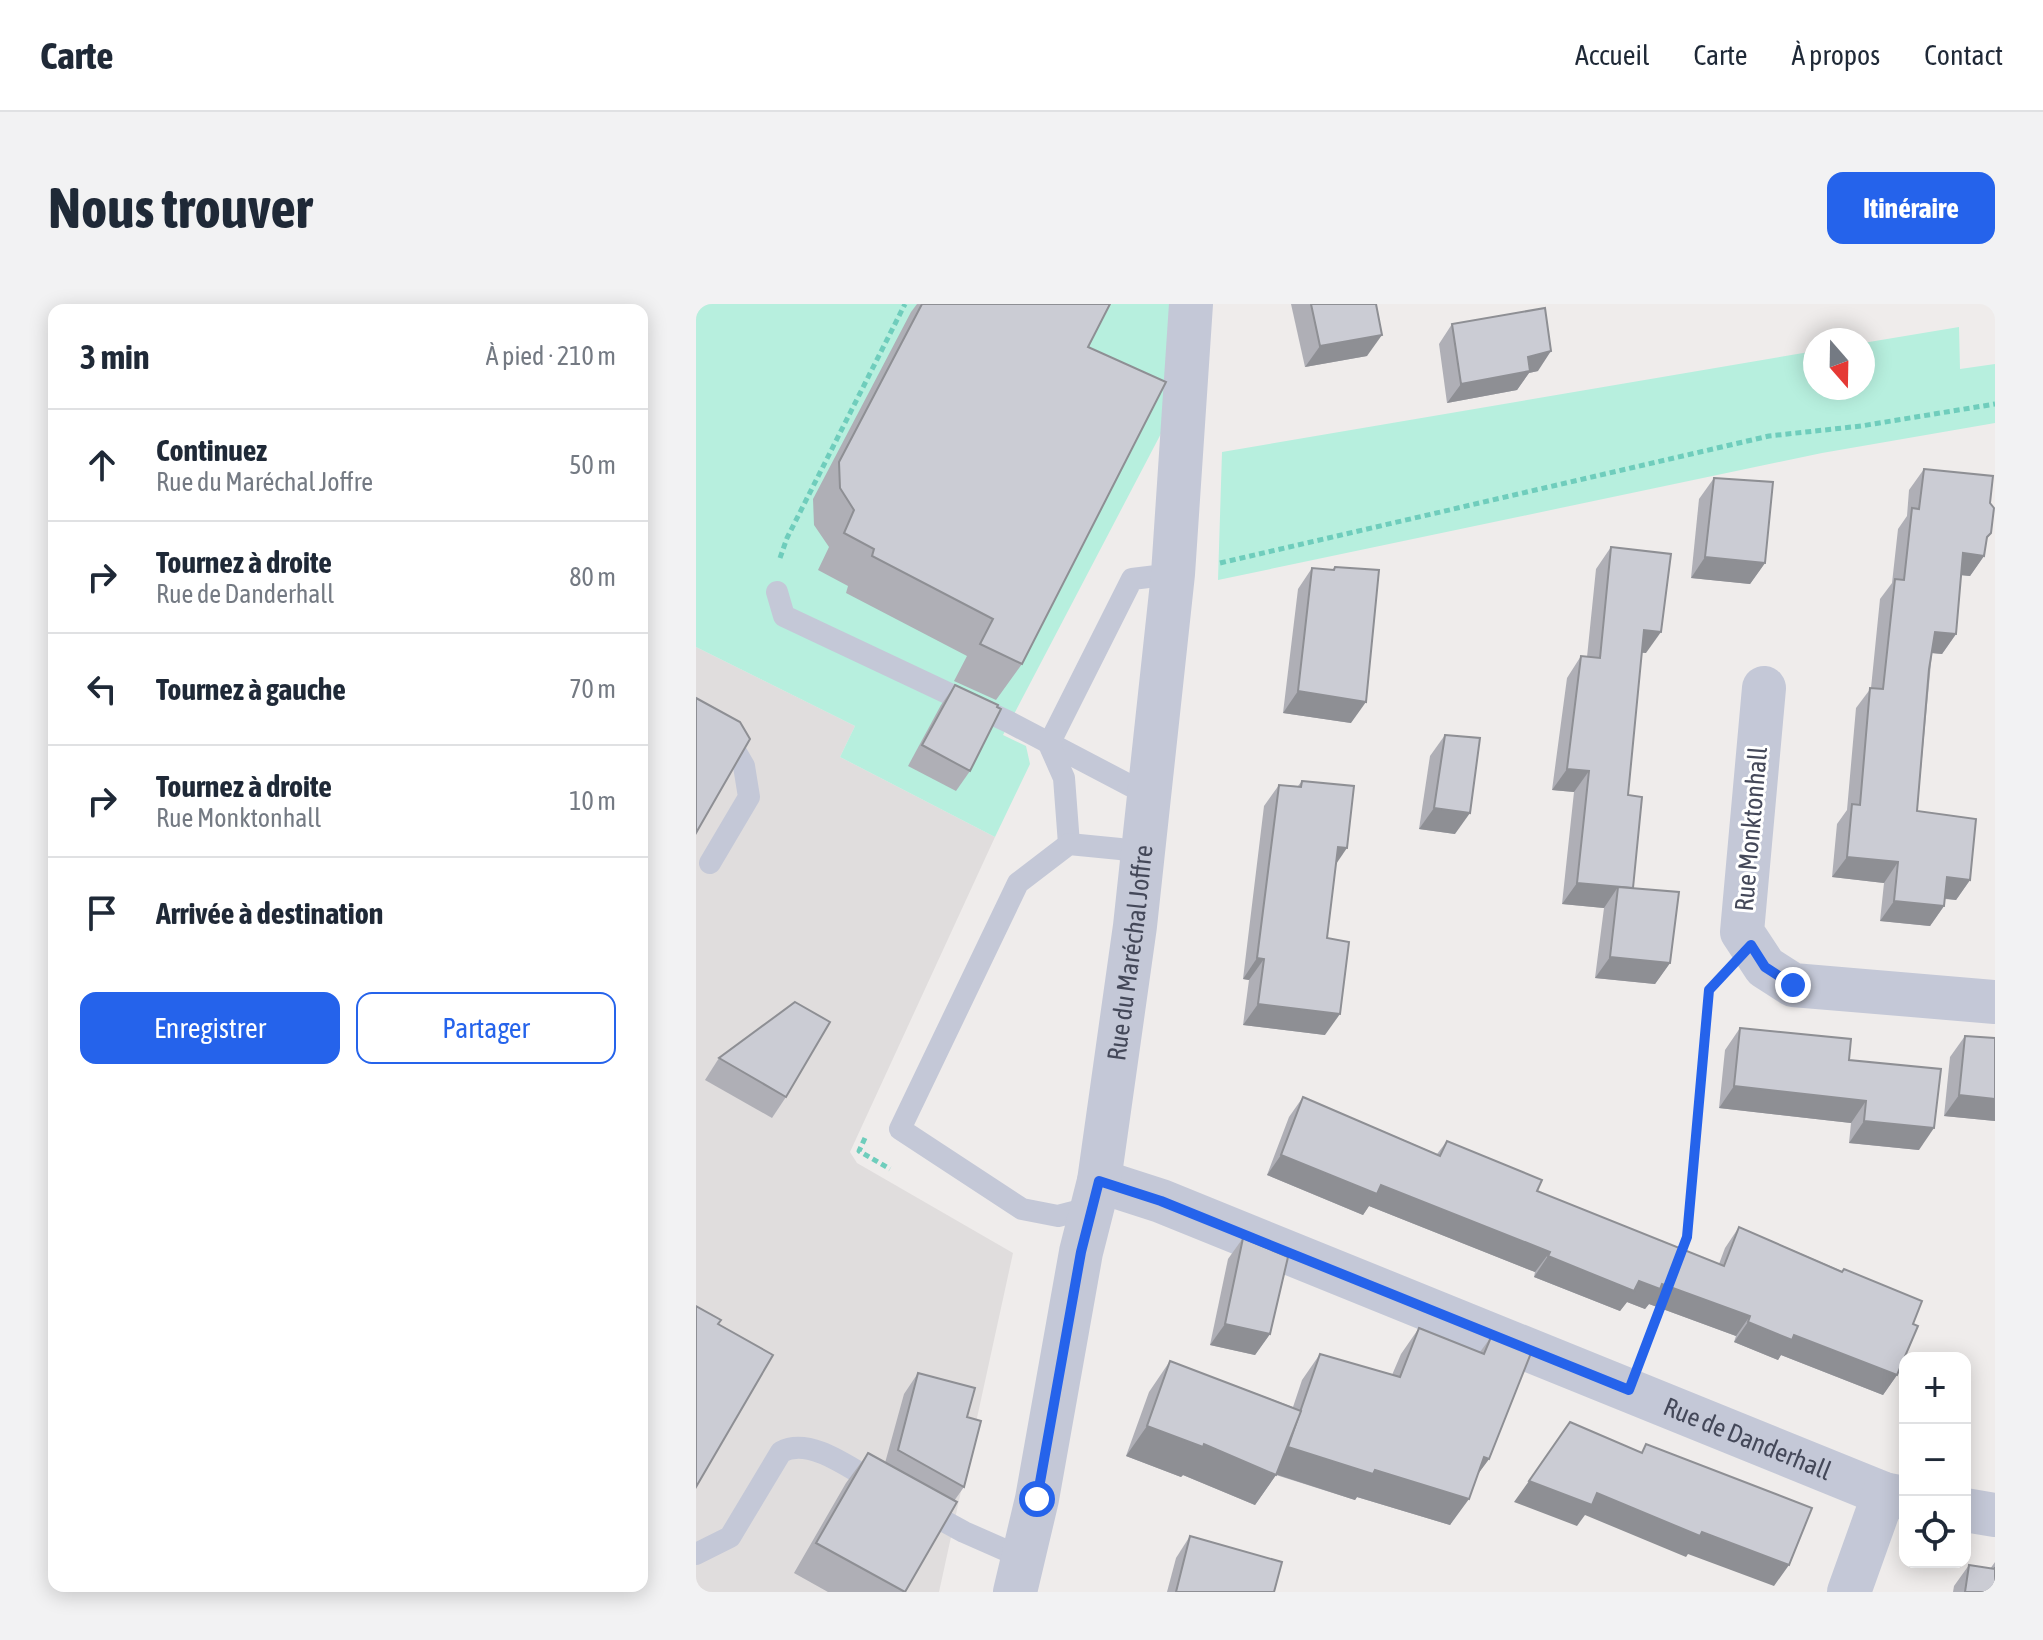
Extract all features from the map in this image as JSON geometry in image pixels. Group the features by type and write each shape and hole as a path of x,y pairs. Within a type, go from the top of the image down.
{"street":[{"name":"Rue du Maréchal Joffre","path":"1019,1575 1037,1499 1081,1252 1096,1194 1144,856 1173,574 1191,304"},
{"name":"Rue Monktonhall","path":"1764,688 1742,932 1765,967 1793,985 1995,1002"},
{"name":"Rue de Danderhall","path":"1096,1194 1161,1201 1895,1496"},
{"path":"1849,1592 1895,1496"},
{"path":"1971,1511 1995,1515"}],"lane":[{"path":"1049,744 1132,579 1173,574"},
{"path":"777,592 784,616 1131,786 1152,782"},
{"path":"696,713 723,730 744,766 749,797 710,863"},
{"path":"1049,744 1064,778 1069,844"},
{"path":"1096,1194 1058,1216 1022,1209 900,1129 1018,883 1069,844 1120,849 1144,856"},
{"path":"696,1554 730,1537 781,1452 791,1446 814,1449 964,1532 1019,1575"}],"path":[{"path":"777,592 773,577 787,538 905,304"},
{"path":"1173,574 1769,436 1861,426 1995,404"},
{"path":"1676,1265 1687,1237 1709,990 1751,945"},
{"path":"1629,1390 1666,1293"}],"shaded area":[{"path":"696,647 855,726 840,757 995,837 850,1152 857,1163 1013,1253 939,1592 696,1592"}],"green space":[{"path":"696,304 1170,304 1165,426 1003,735 1026,746 1030,764 995,837 840,757 855,726 696,647"},
{"path":"1959,327 1960,369 1995,364 1995,423 1822,453 1218,580 1222,452 1803,353 1803,400 1875,400 1875,341"}],"building":[{"path":"922,304 1110,304 1088,347 1166,382 1022,664 980,644 993,619 872,556 874,549 844,533 854,510 840,488 839,462"},
{"path":"1311,304 1376,304 1382,335 1320,346"},
{"path":"1545,308 1551,351 1528,357 1530,371 1461,384 1452,324"},
{"path":"1924,469 1993,476 1990,503 1994,508 1984,556 1963,553 1956,634 1935,632 1929,669 1917,811 1976,819 1970,880 1947,877 1944,906 1894,901 1898,862 1847,857 1852,804 1860,805 1870,688 1883,689 1895,579 1904,580 1912,508 1919,509"},
{"path":"1714,478 1773,482 1765,563 1705,557"},
{"path":"1611,547 1671,554 1661,632 1644,630 1628,795 1642,797 1633,888 1577,883 1589,771 1567,769 1581,656 1600,658"},
{"path":"1335,567 1379,570 1366,702 1298,691 1312,568 1334,570"},
{"path":"955,685 1001,709 970,771 922,745"},
{"path":"696,698 740,722 750,739 696,833"},
{"path":"1445,735 1480,738 1470,813 1434,808"},
{"path":"1302,781 1354,786 1347,848 1338,847 1327,938 1349,942 1340,1014 1258,1004 1264,959 1257,958 1279,785 1301,787"},
{"path":"1618,887 1679,892 1670,963 1610,957"},
{"path":"795,1002 830,1022 786,1097 719,1058"},
{"path":"1740,1028 1851,1039 1849,1060 1941,1069 1934,1128 1864,1121 1866,1101 1734,1086"},
{"path":"1965,1036 1995,1038 1995,1099 1959,1095"},
{"path":"1303,1097 1440,1156 1447,1141 1542,1180 1537,1191 1724,1266 1739,1227 1842,1272 1844,1269 1922,1301 1913,1324 1918,1326 1907,1352 1899,1352 1897,1375 1794,1335 1792,1340 1748,1322 1750,1316 1662,1284 1660,1289 1639,1281 1634,1291 1548,1256 1550,1252 1381,1185 1377,1194 1281,1155"},
{"path":"1243,1238 1288,1257 1270,1334 1225,1324"},
{"path":"696,1306 721,1320 718,1324 773,1355 696,1487"},
{"path":"1419,1328 1484,1354 1491,1337 1531,1353 1489,1459 1484,1457 1469,1499 1375,1470 1373,1474 1288,1447 1320,1354 1400,1377"},
{"path":"1170,1361 1301,1411 1276,1475 1204,1444 1203,1447 1147,1426"},
{"path":"918,1373 975,1388 967,1417 981,1421 964,1487 898,1450"},
{"path":"1570,1422 1642,1453 1646,1444 1812,1508 1789,1565 1702,1532 1700,1536 1597,1493 1592,1505 1529,1481"},
{"path":"868,1453 957,1502 905,1592 816,1543"},
{"path":"1190,1536 1282,1562 1274,1592 1176,1592"},
{"path":"1971,1565 1995,1569 1995,1592 1965,1592"}],"route":[{"path":"1037,1499 1081,1252 1099,1181 1161,1201 1629,1390 1687,1237 1709,990 1751,945 1765,967 1793,985"}]}
